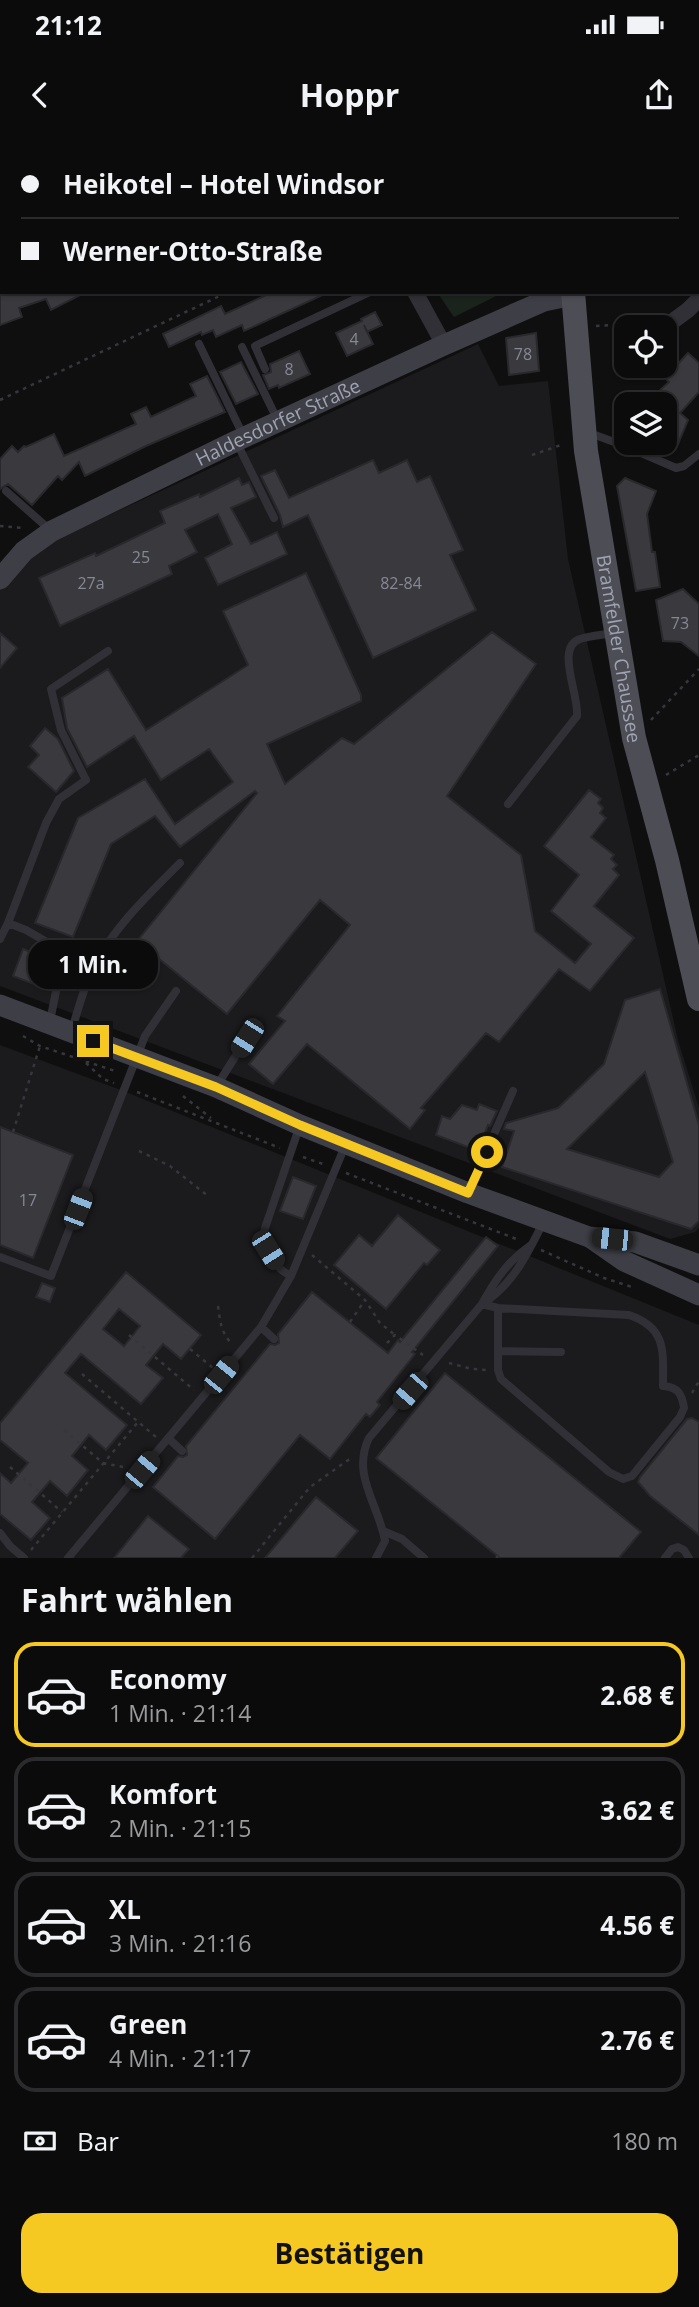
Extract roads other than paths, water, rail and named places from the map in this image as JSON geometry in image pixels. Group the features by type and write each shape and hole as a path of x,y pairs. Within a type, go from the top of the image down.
{"main road":[{"name":"Haldesdorfer Straße","path":"0,579 24,551 52,531 444,345 544,301 573,294"},
{"name":"Bramfelder Chaussee","path":"573,294 584,431 634,738 667,860 699,999"},
{"path":"0,1005 71,1032 134,1066 216,1087 300,1125 468,1193 589,1237 635,1241 699,1265"},
{"path":"589,1237 624,1261 699,1294"},
{"path":"676,1256 699,1251"}],"street":[{"path":"416,294 444,345"},
{"path":"677,318 699,300"}],"lane":[{"path":"265,369 255,346 366,294"},
{"path":"199,344 274,518"},
{"path":"242,347 279,422"},
{"path":"584,431 676,468 684,466 699,454"},
{"path":"6,491 52,531"},
{"path":"508,804 577,716 578,704 567,656 570,646 577,640 616,633"},
{"path":"0,939 59,799 86,780 61,730 51,689 107,651"},
{"path":"71,1032 93,968 111,939 134,909 180,863"},
{"path":"8,923 26,930 64,953 49,1024"},
{"path":"0,1257 51,1276 145,1036 176,991"},
{"path":"216,1087 247,1038"},
{"path":"468,1193 513,1091"},
{"path":"291,1276 277,1266 263,1239 289,1152 300,1125"},
{"path":"68,1558 261,1327 291,1276 346,1143"},
{"path":"376,1558 385,1541 363,1480 363,1451 369,1438 482,1304 501,1292 524,1262 544,1221"},
{"path":"482,1304 498,1308 629,1315 643,1320 661,1340 663,1386 679,1391 684,1408 680,1417 632,1476 623,1479 608,1472 501,1379 498,1370 498,1308"},
{"path":"261,1327 274,1339"},
{"path":"498,1351 561,1352"},
{"path":"166,1441 183,1451"},
{"path":"383,1531 402,1539 424,1558"},
{"path":"0,1533 24,1558"},
{"path":"665,1558 672,1549 678,1547 684,1550 689,1558"}]}
